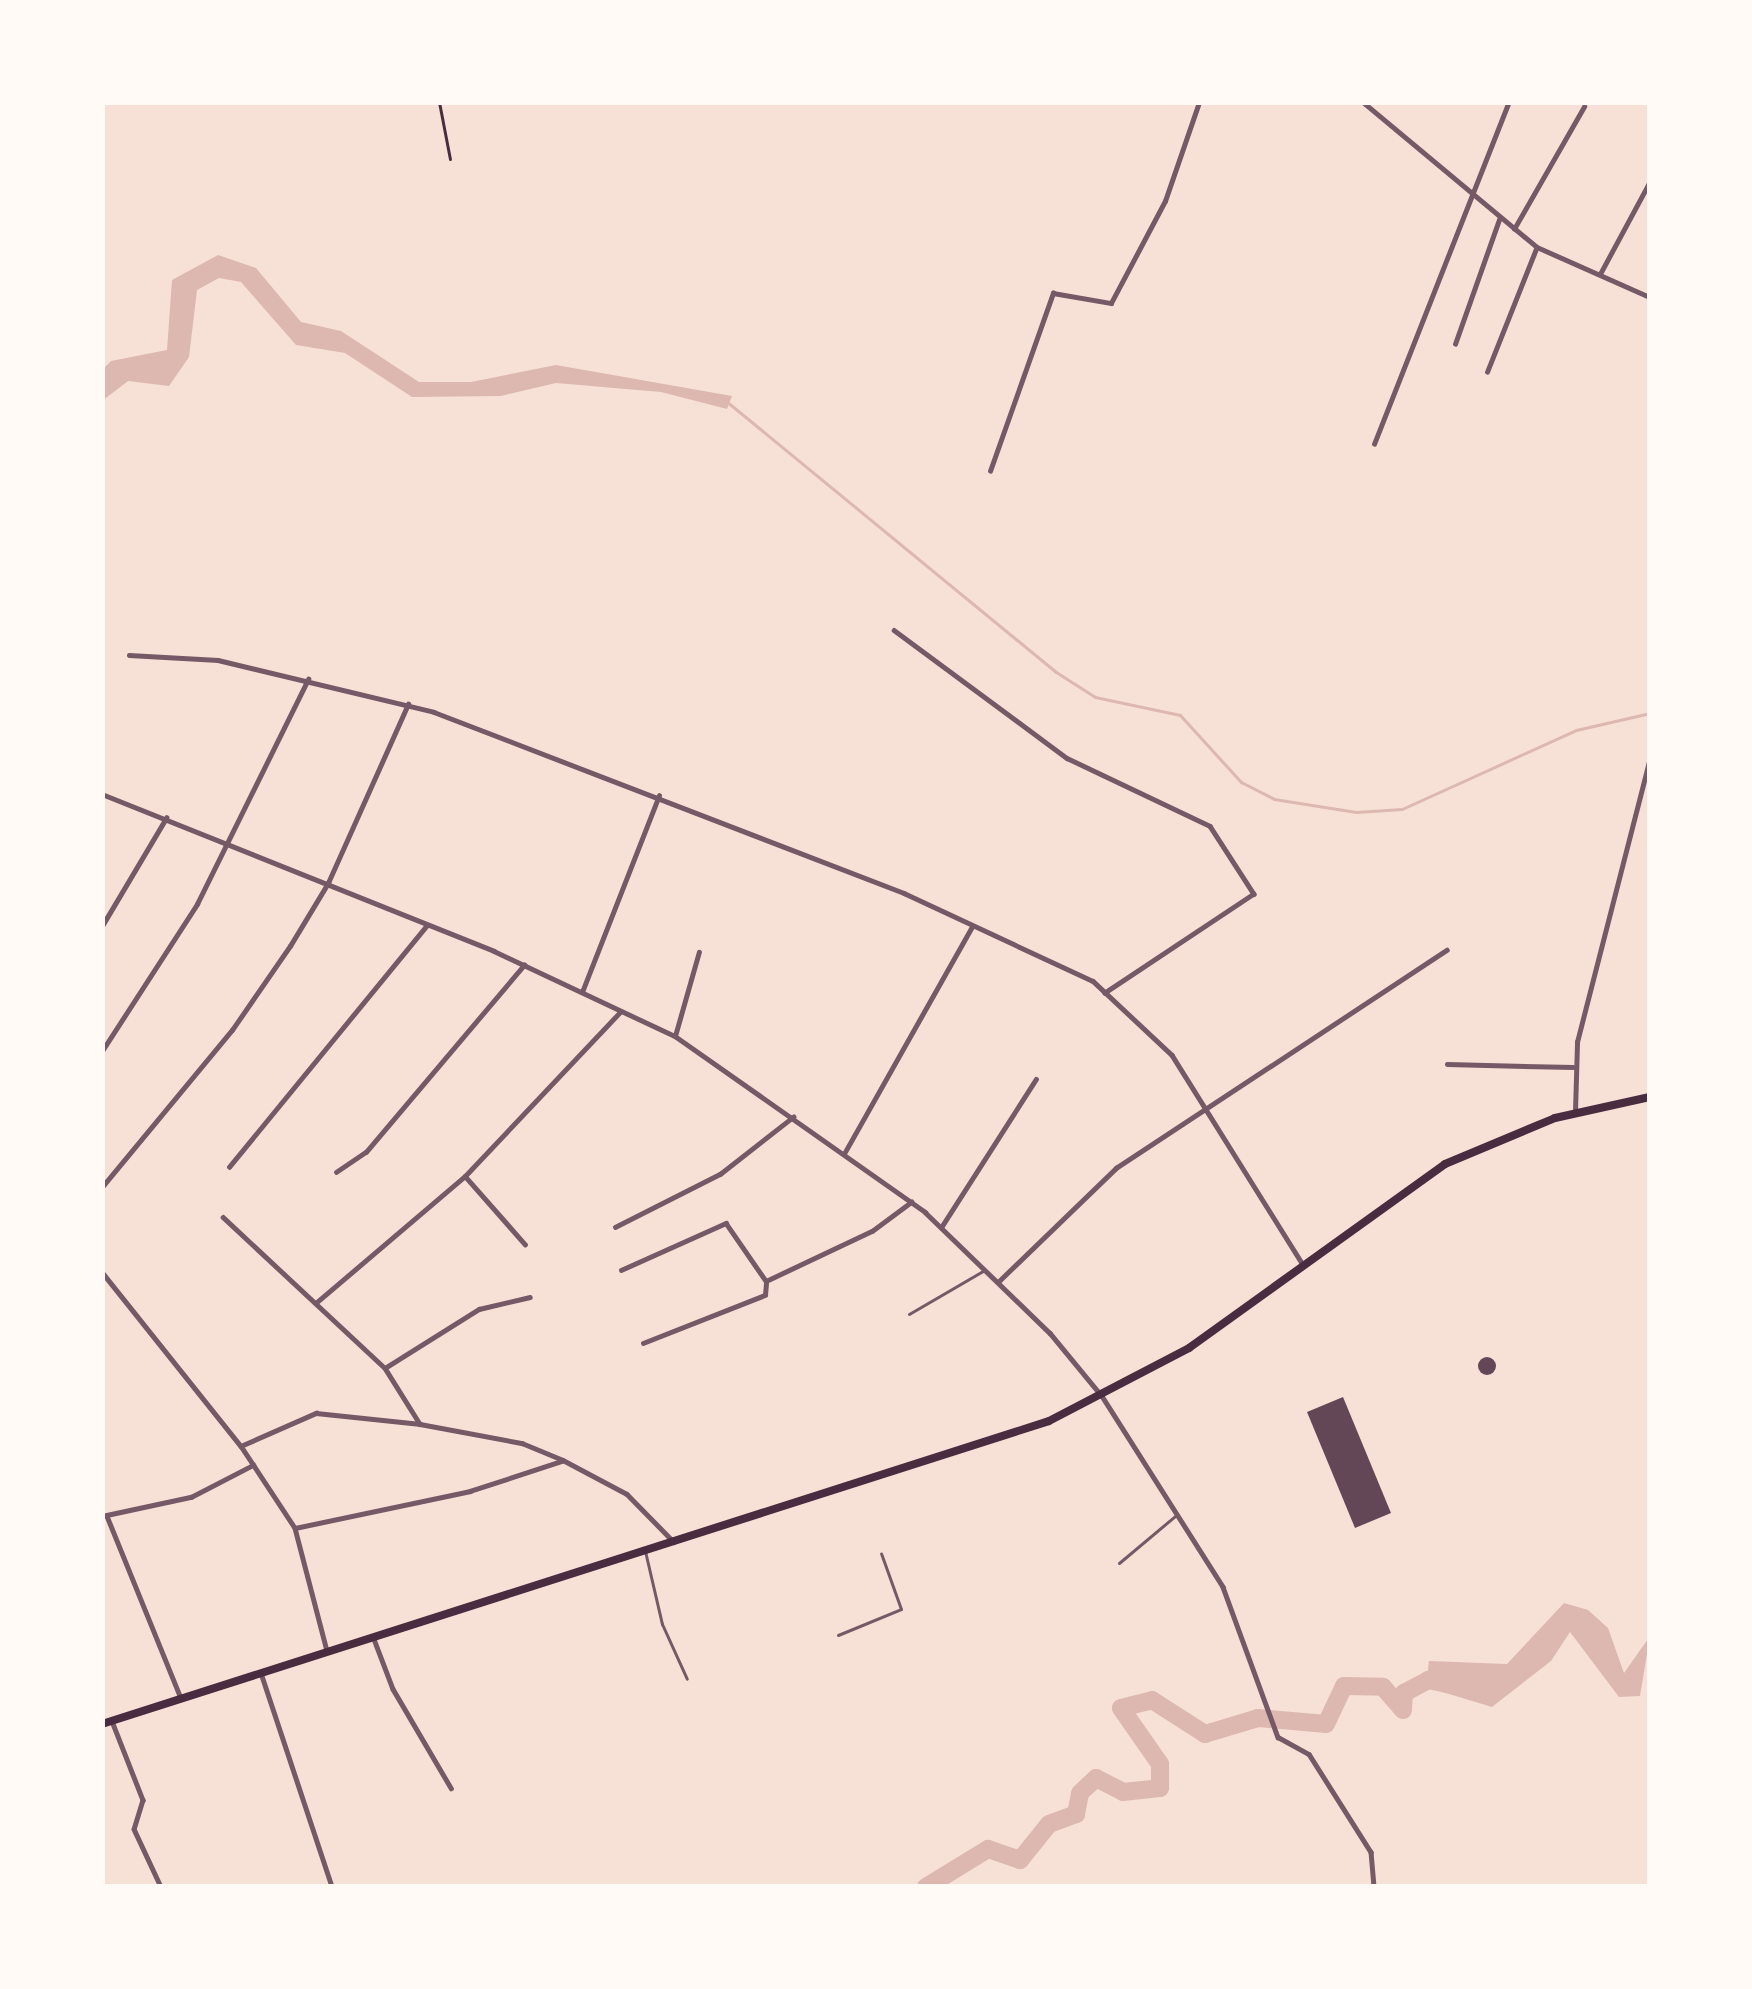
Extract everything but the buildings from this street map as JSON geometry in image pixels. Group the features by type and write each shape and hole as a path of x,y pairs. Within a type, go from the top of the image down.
{"main road":[{"path":"107,1722 1002,1438 1102,1396 1189,1348 1429,1174 1576,1112 1650,1096"}],"street":[{"path":"990,471 1053,293 1111,303 1165,201 1199,102"},
{"path":"1363,102 1406,130 1499,219 1538,247 1650,297"},
{"path":"1374,444 1509,102"},
{"path":"1514,229 1584,107"},
{"path":"1600,274 1650,181"},
{"path":"1455,344 1499,219"},
{"path":"1487,372 1538,247"},
{"path":"894,630 1067,758 1210,826 1254,894 1105,993"},
{"path":"129,655 218,661 408,704 659,796 973,925 1105,993 1172,1055 1303,1265"},
{"path":"102,1051 229,843 308,679"},
{"path":"102,1187 232,1030 328,883 408,704"},
{"path":"1576,1112 1574,1067 1650,758"},
{"path":"102,794 428,923 675,1036 794,1116 941,1227 1102,1396 1223,1587 1278,1737 1309,1754 1371,1852 1374,1887"},
{"path":"582,992 659,796"},
{"path":"102,926 166,818"},
{"path":"229,1167 428,923"},
{"path":"844,1152 973,925"},
{"path":"998,1282 1116,1168 1202,1107 1447,950"},
{"path":"675,1036 698,952"},
{"path":"336,1172 366,1152 524,964"},
{"path":"317,1302 465,1176 621,1011"},
{"path":"1447,1064 1574,1067"},
{"path":"941,1227 1036,1079"},
{"path":"615,1227 720,1174 794,1116"},
{"path":"465,1176 525,1244"},
{"path":"766,1281 872,1231 911,1202"},
{"path":"223,1217 385,1369 421,1424"},
{"path":"621,1270 726,1223 766,1281 765,1295 643,1343"},
{"path":"102,1272 241,1446 295,1528 327,1652"},
{"path":"385,1369 479,1309 530,1297"},
{"path":"241,1446 316,1413 421,1424 522,1443 627,1494 674,1542"},
{"path":"295,1528 470,1491 563,1460"},
{"path":"181,1698 105,1516 191,1497 254,1465"},
{"path":"373,1636 393,1689 451,1788"},
{"path":"261,1673 332,1887"},
{"path":"107,1722 143,1800 134,1829 161,1887"}],"lane":[{"path":"909,1314 985,1270"},
{"path":"1119,1563 1175,1516"},
{"path":"645,1551 662,1624 687,1679"},
{"path":"838,1635 901,1609 881,1553"}],"path":[{"path":"439,102 450,159"}],"shaded area":[{"path":"218,255 256,268 301,322 341,331 419,382 471,382 556,365 732,396 727,409 661,392 556,383 501,396 412,397 345,353 296,345 241,282 219,278 197,290 189,357 169,386 128,381 102,401 102,370 111,361 167,350 172,280"},
{"path":"1564,1603 1588,1610 1608,1628 1624,1673 1650,1636 1640,1696 1619,1697 1570,1632 1551,1661 1492,1707 1426,1687 1429,1661 1507,1664"}],"waterway":[{"path":"726,401 1056,672 1095,697 1180,715 1241,782 1274,799 1356,812 1402,809 1576,730 1650,713"},
{"path":"926,1887 988,1849 1020,1860 1049,1824 1076,1814 1080,1793 1096,1778 1123,1792 1160,1788 1160,1764 1121,1708 1152,1700 1205,1734 1258,1718 1326,1724 1344,1686 1383,1687 1403,1710 1404,1693 1428,1680 1451,1685"}]}
